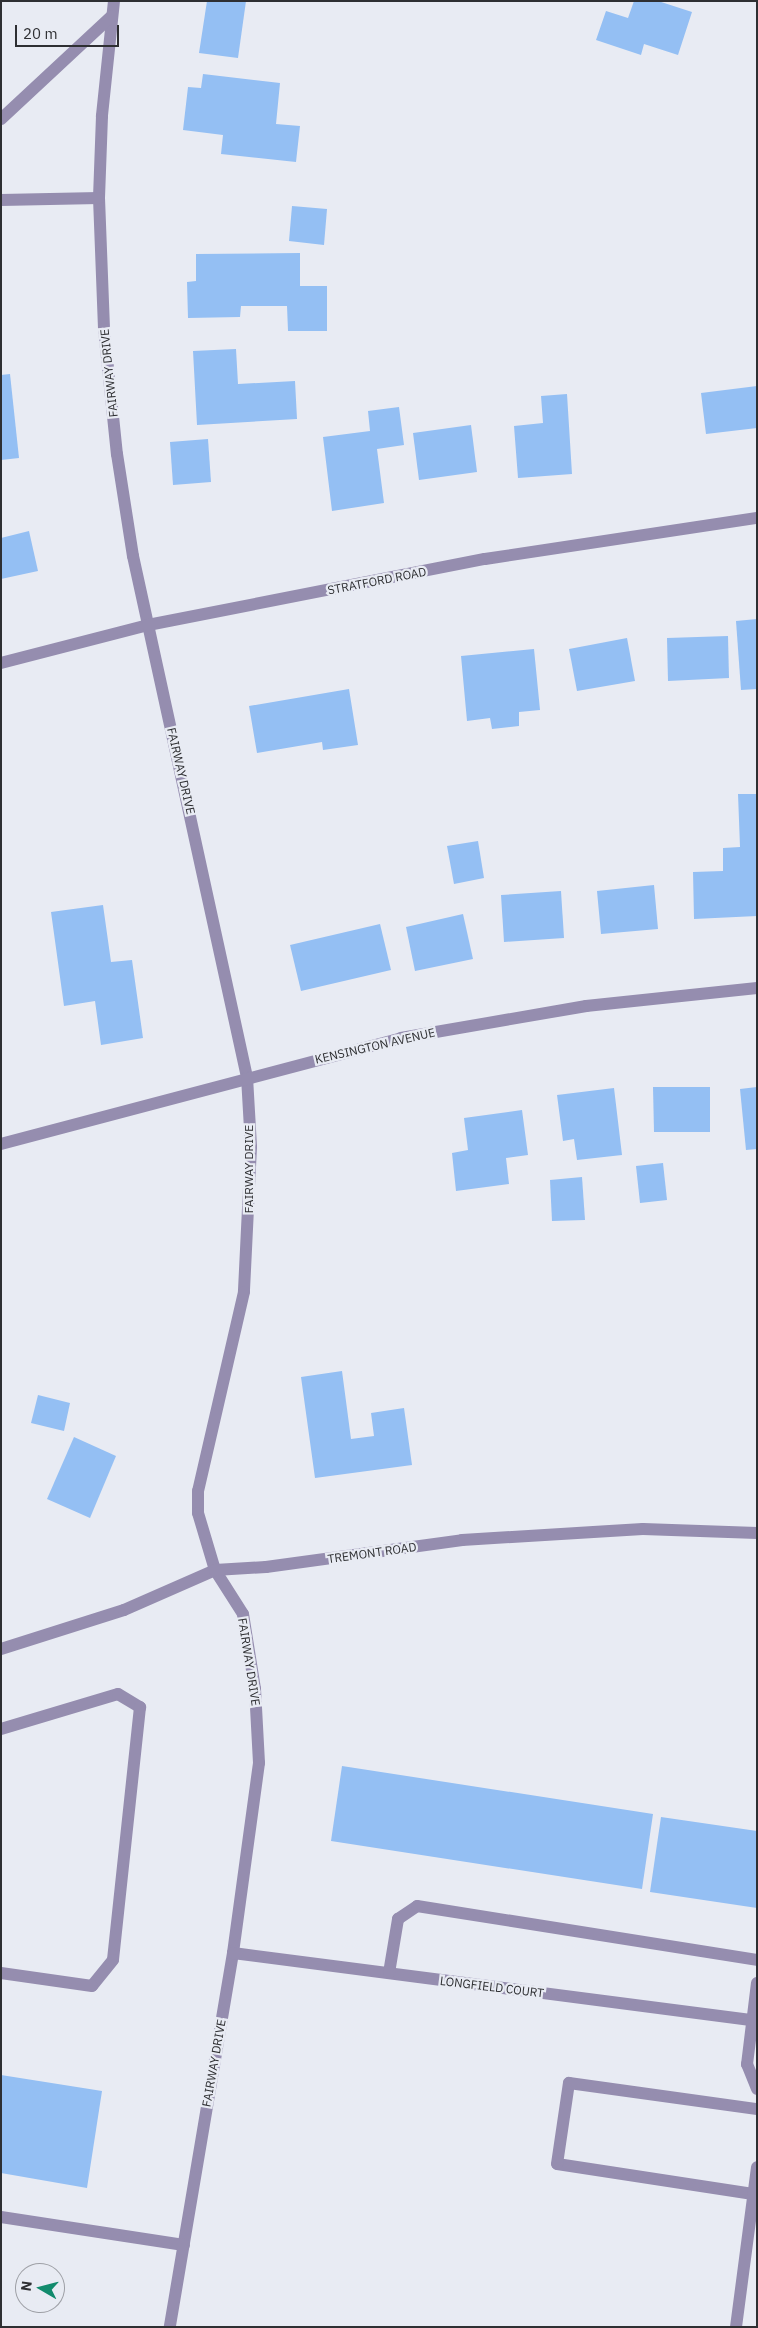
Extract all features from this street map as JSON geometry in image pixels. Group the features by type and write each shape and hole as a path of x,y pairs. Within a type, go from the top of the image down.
{"street":[{"name":"FAIRWAY DRIVE","path":"114,1 102,116 99,198 104,330 117,454 148,625 247,1077 250,1166 244,1292 198,1491 198,1514 215,1570 243,1614 255,1689 258,1772 233,1952 170,2327"},
{"path":"1,119 112,16"},
{"path":"1,200 99,198"},
{"name":"STRATFORD ROAD","path":"1,663 148,625 485,559 757,518"},
{"name":"KENSINGTON AVENUE","path":"1,1144 247,1077 401,1038 576,1007 757,988"},
{"name":"TREMONT ROAD","path":"1,1649 124,1610 215,1570 266,1567 462,1540 643,1529 757,1533"},
{"path":"1,1729 118,1694 140,1707 113,1960 92,1986 1,1973"},
{"path":"389,1973 398,1919 417,1906 757,1960"},
{"name":"LONGFIELD COURT","path":"233,1952 751,2020"},
{"path":"757,1983 747,2064 757,2089"},
{"path":"753,2194 557,2164 569,2083 757,2109"},
{"path":"736,2327 757,2167"},
{"path":"1,2218 184,2245"}],"building":[{"path":"207,1 246,1 238,58 199,53"},
{"path":"634,1 658,1 692,12 678,55 644,44 641,55 596,40 606,11 628,18"},
{"path":"203,74 280,83 276,124 300,126 296,162 221,154 223,135 183,130 188,87 201,88"},
{"path":"292,206 327,209 324,245 289,241"},
{"path":"300,253 300,286 327,286 327,331 288,331 287,306 241,306 240,317 188,318 187,282 196,281 196,254"},
{"path":"236,349 238,384 295,381 297,419 197,425 193,351"},
{"path":"10,374 19,458 1,460 1,375"},
{"path":"757,386 757,428 706,434 701,393"},
{"path":"567,394 572,474 518,478 514,426 543,423 541,396"},
{"path":"399,407 404,445 377,449 384,503 332,511 323,437 370,431 368,411"},
{"path":"471,425 477,472 419,480 413,433"},
{"path":"208,439 211,482 173,485 170,442"},
{"path":"29,531 38,571 1,579 1,538"},
{"path":"757,619 757,689 741,690 736,621"},
{"path":"728,636 729,678 668,681 667,638"},
{"path":"627,638 635,681 577,691 569,649"},
{"path":"534,649 540,710 519,712 519,726 492,729 490,718 467,721 461,656"},
{"path":"349,689 358,745 323,750 322,742 257,753 249,706"},
{"path":"738,794 757,794 757,916 694,919 693,872 723,871 723,848 740,847"},
{"path":"478,841 484,878 454,884 447,846"},
{"path":"654,885 658,929 601,934 597,891"},
{"path":"561,891 564,938 504,942 501,895"},
{"path":"103,905 111,962 132,960 143,1038 101,1045 95,1001 64,1006 51,912"},
{"path":"463,914 473,959 415,971 406,927"},
{"path":"380,924 391,970 301,991 290,945"},
{"path":"653,1087 710,1087 710,1132 654,1132"},
{"path":"757,1087 757,1149 746,1150 740,1089"},
{"path":"614,1088 622,1155 577,1160 574,1139 563,1141 557,1095"},
{"path":"522,1110 528,1155 506,1158 509,1184 456,1191 452,1153 468,1150 464,1118"},
{"path":"663,1163 667,1200 640,1203 636,1166"},
{"path":"582,1177 585,1220 552,1221 550,1180"},
{"path":"342,1371 351,1439 374,1436 371,1413 404,1408 412,1465 315,1478 301,1377"},
{"path":"38,1395 70,1403 64,1431 31,1423"},
{"path":"74,1437 116,1456 90,1518 47,1499"},
{"path":"342,1766 653,1814 642,1889 331,1841"},
{"path":"661,1817 757,1831 757,1908 650,1892"},
{"path":"1,2075 102,2091 87,2188 1,2173"}]}
